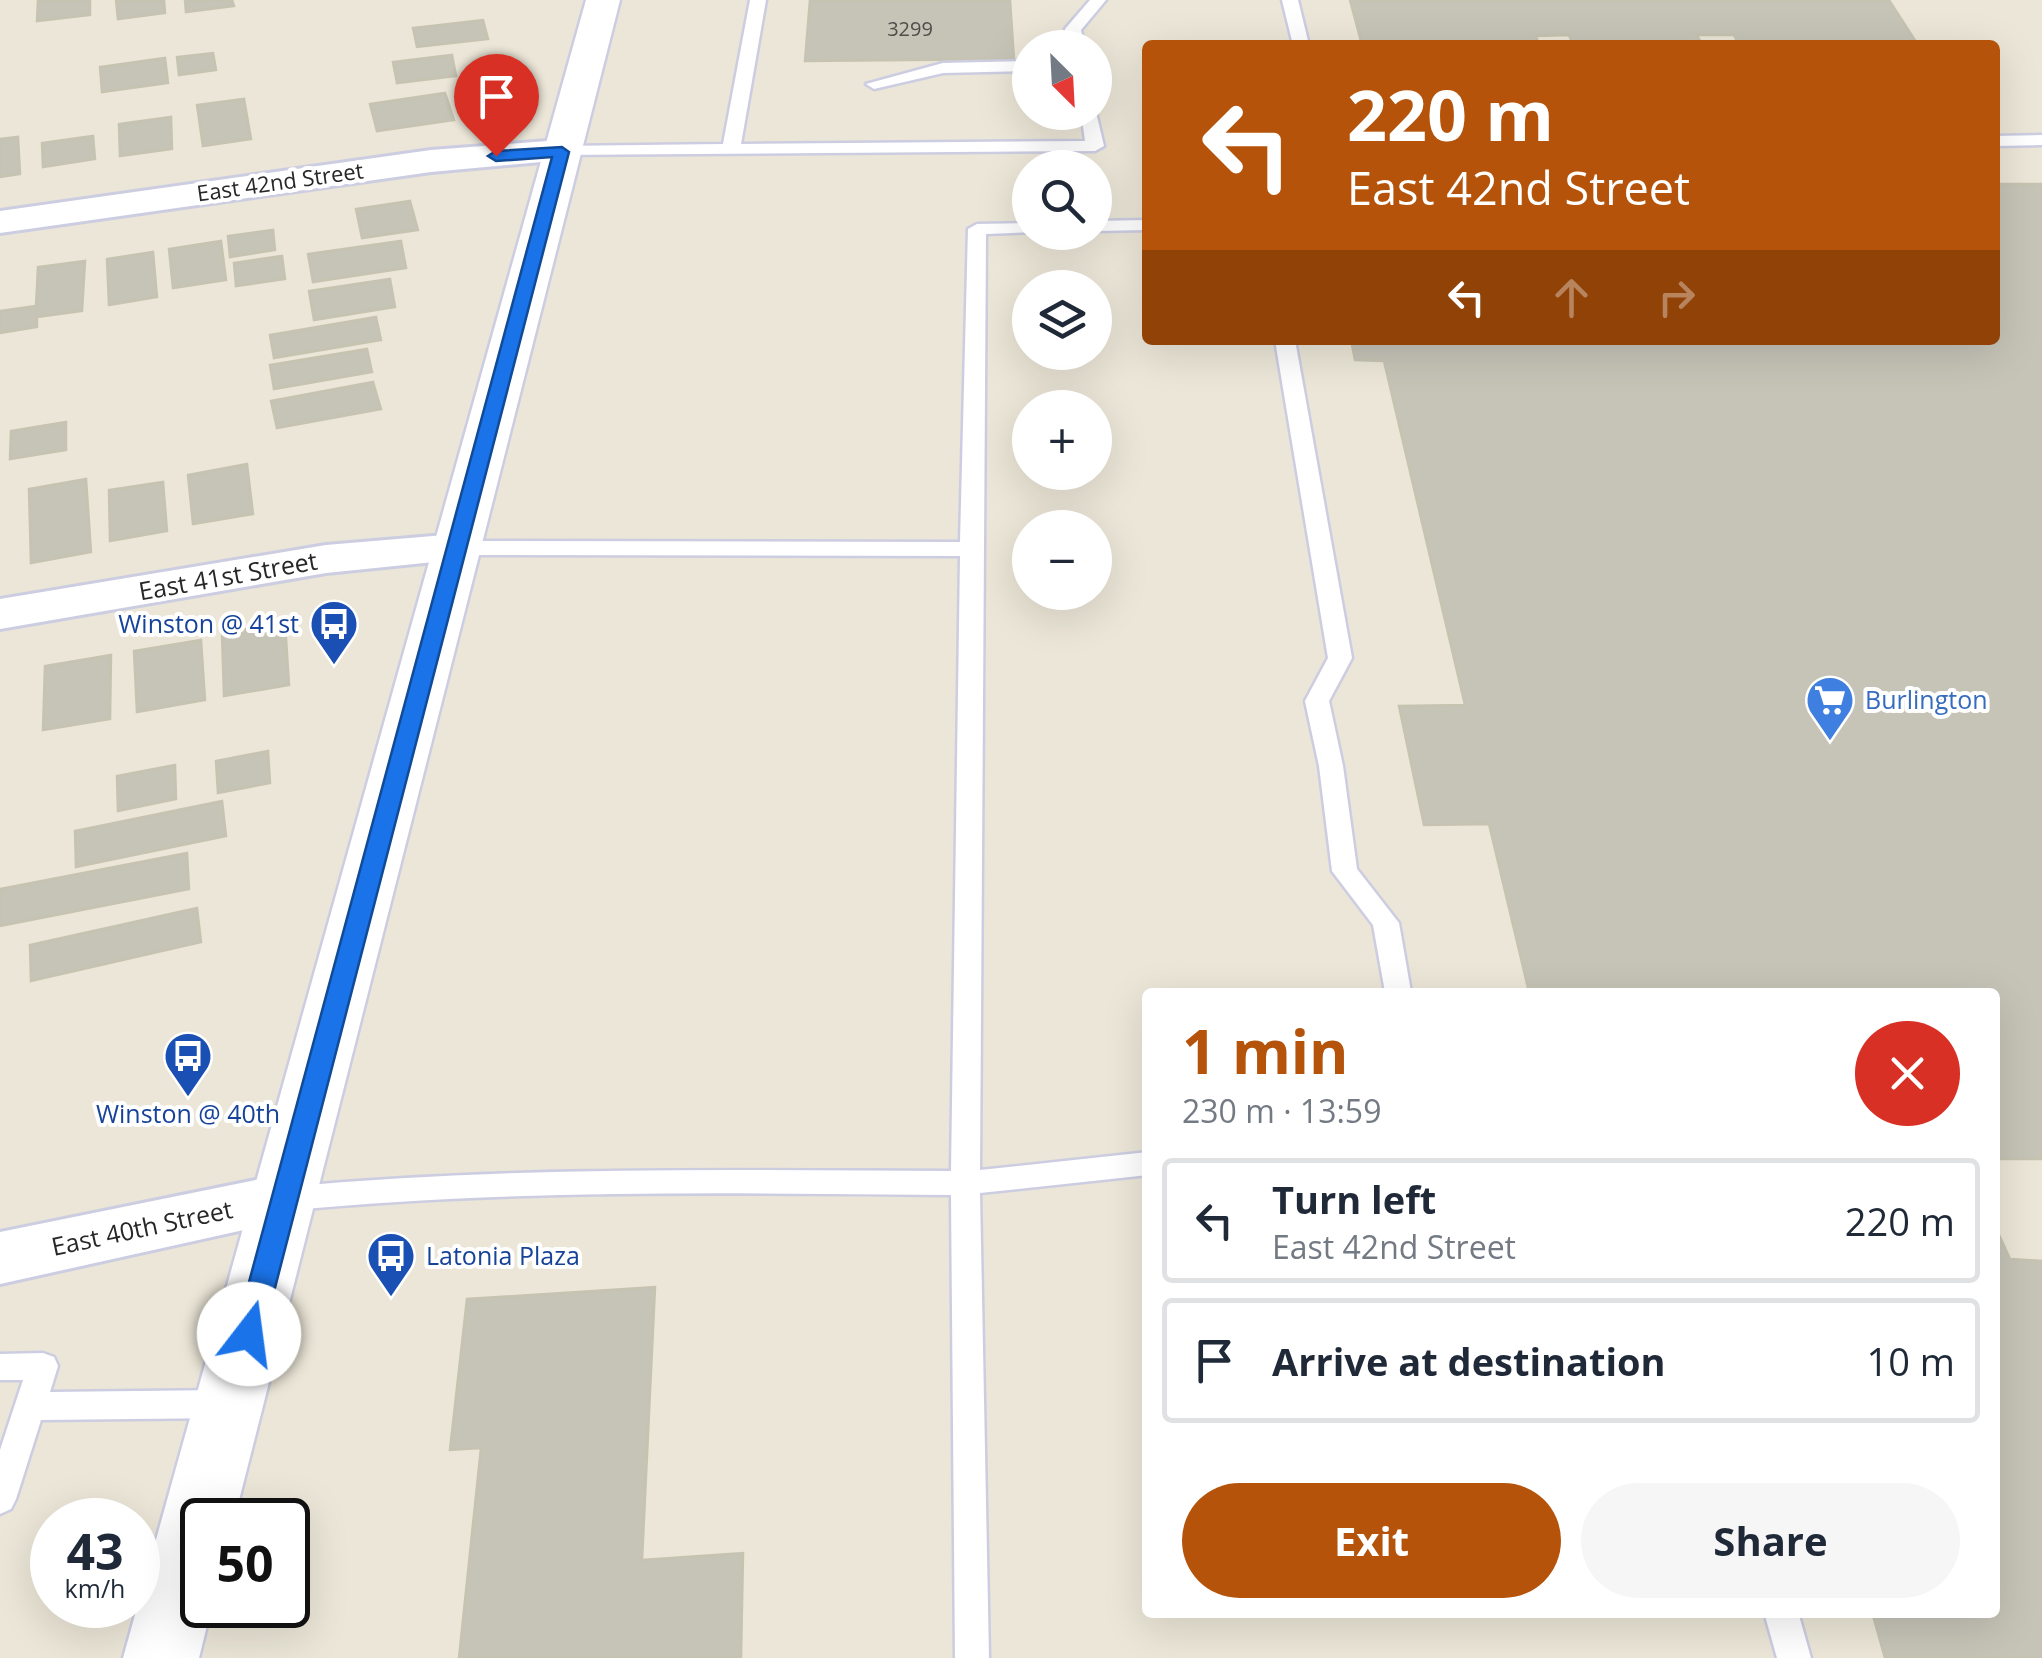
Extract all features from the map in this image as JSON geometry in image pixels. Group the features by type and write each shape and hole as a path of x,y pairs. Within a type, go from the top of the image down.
{"main road":[{"path":"161,1658 603,0"}],"street":[{"name":"East 42nd Street","path":"0,222 430,161 562,152"},
{"name":"East 41st Street","path":"0,614 326,559 457,548"},
{"name":"East 40th Street","path":"0,1258 285,1199"}],"lane":[{"path":"731,150 758,0"},
{"path":"1073,30 1098,0"},
{"path":"1290,0 1300,40"},
{"path":"874,84 943,68 1012,66"},
{"path":"562,152 1095,146 1092,130"},
{"path":"2000,141 2042,140"},
{"path":"1112,225 1142,224"},
{"path":"972,1658 965,1183 977,229 1012,228"},
{"path":"1286,345 1340,658 1317,701 1331,766 1345,871 1386,923 1397,988"},
{"path":"457,548 973,549"},
{"path":"285,1199 417,1186 628,1180 965,1183 1142,1164"},
{"path":"0,1367 43,1366 7,1457 0,1498"},
{"path":"30,1406 230,1404"},
{"path":"1783,1618 1794,1658"}],"building":[{"path":"38,0 90,0 90,15 37,21"},
{"path":"116,0 164,0 165,13 118,19"},
{"path":"185,0 232,0 234,6 186,12"},
{"path":"810,0 1010,0 1012,59 805,61"},
{"path":"1350,0 1889,0 1915,40 1736,40 1734,35 1697,35 1700,40 1571,40 1569,35 1536,36 1537,40 1361,40"},
{"path":"483,20 488,39 417,47 413,28"},
{"path":"213,53 216,70 179,75 177,57"},
{"path":"452,55 456,76 397,83 393,62"},
{"path":"165,58 168,83 102,92 100,67"},
{"path":"445,93 454,120 377,131 370,104"},
{"path":"244,99 251,139 203,146 197,105"},
{"path":"171,117 172,149 120,156 119,124"},
{"path":"93,136 95,159 43,167 42,143"},
{"path":"18,137 20,174 0,177 0,139"},
{"path":"2000,184 2042,184 2042,1159 2000,1159 2000,988 1528,988 1489,824 1424,825 1399,706 1465,705 1384,361 1355,360 1352,345 2000,345"},
{"path":"410,201 418,230 362,238 356,209"},
{"path":"273,230 275,250 230,257 228,236"},
{"path":"221,241 226,280 173,288 169,249"},
{"path":"401,241 406,268 313,282 308,254"},
{"path":"153,252 157,297 109,305 107,259"},
{"path":"282,256 285,279 236,286 234,263"},
{"path":"85,261 82,311 37,317 37,327 0,333 0,311 36,306 38,267"},
{"path":"390,279 395,307 314,320 309,291"},
{"path":"376,317 381,340 274,358 270,335"},
{"path":"367,349 372,372 274,389 270,365"},
{"path":"373,382 381,409 277,428 271,401"},
{"path":"66,422 66,450 10,459 11,431"},
{"path":"247,464 253,514 193,524 188,475"},
{"path":"86,479 91,552 31,563 29,489"},
{"path":"163,482 167,531 110,541 109,490"},
{"path":"285,623 289,685 224,696 222,633"},
{"path":"201,640 205,700 137,712 134,651"},
{"path":"111,655 110,719 43,730 45,666"},
{"path":"268,751 270,783 218,793 216,761"},
{"path":"175,765 176,799 118,811 117,776"},
{"path":"222,801 226,836 76,867 75,831"},
{"path":"187,853 189,889 0,926 0,889"},
{"path":"197,908 201,942 31,981 30,945"},
{"path":"2000,1237 2010,1259 2042,1261 2042,1658 1885,1658 1874,1618 2000,1618"},
{"path":"655,1287 642,1560 743,1553 741,1658 459,1658 481,1448 450,1450 467,1299"}],"place":[{"name":"Winston @ 41st","path":"334,666"},
{"name":"Burlington","path":"1830,742"},
{"name":"Winston @ 40th","path":"188,1098"},
{"name":"Latonia Plaza","path":"391,1298"}],"route":[{"path":"249,1334 562,152 496,156"}]}
